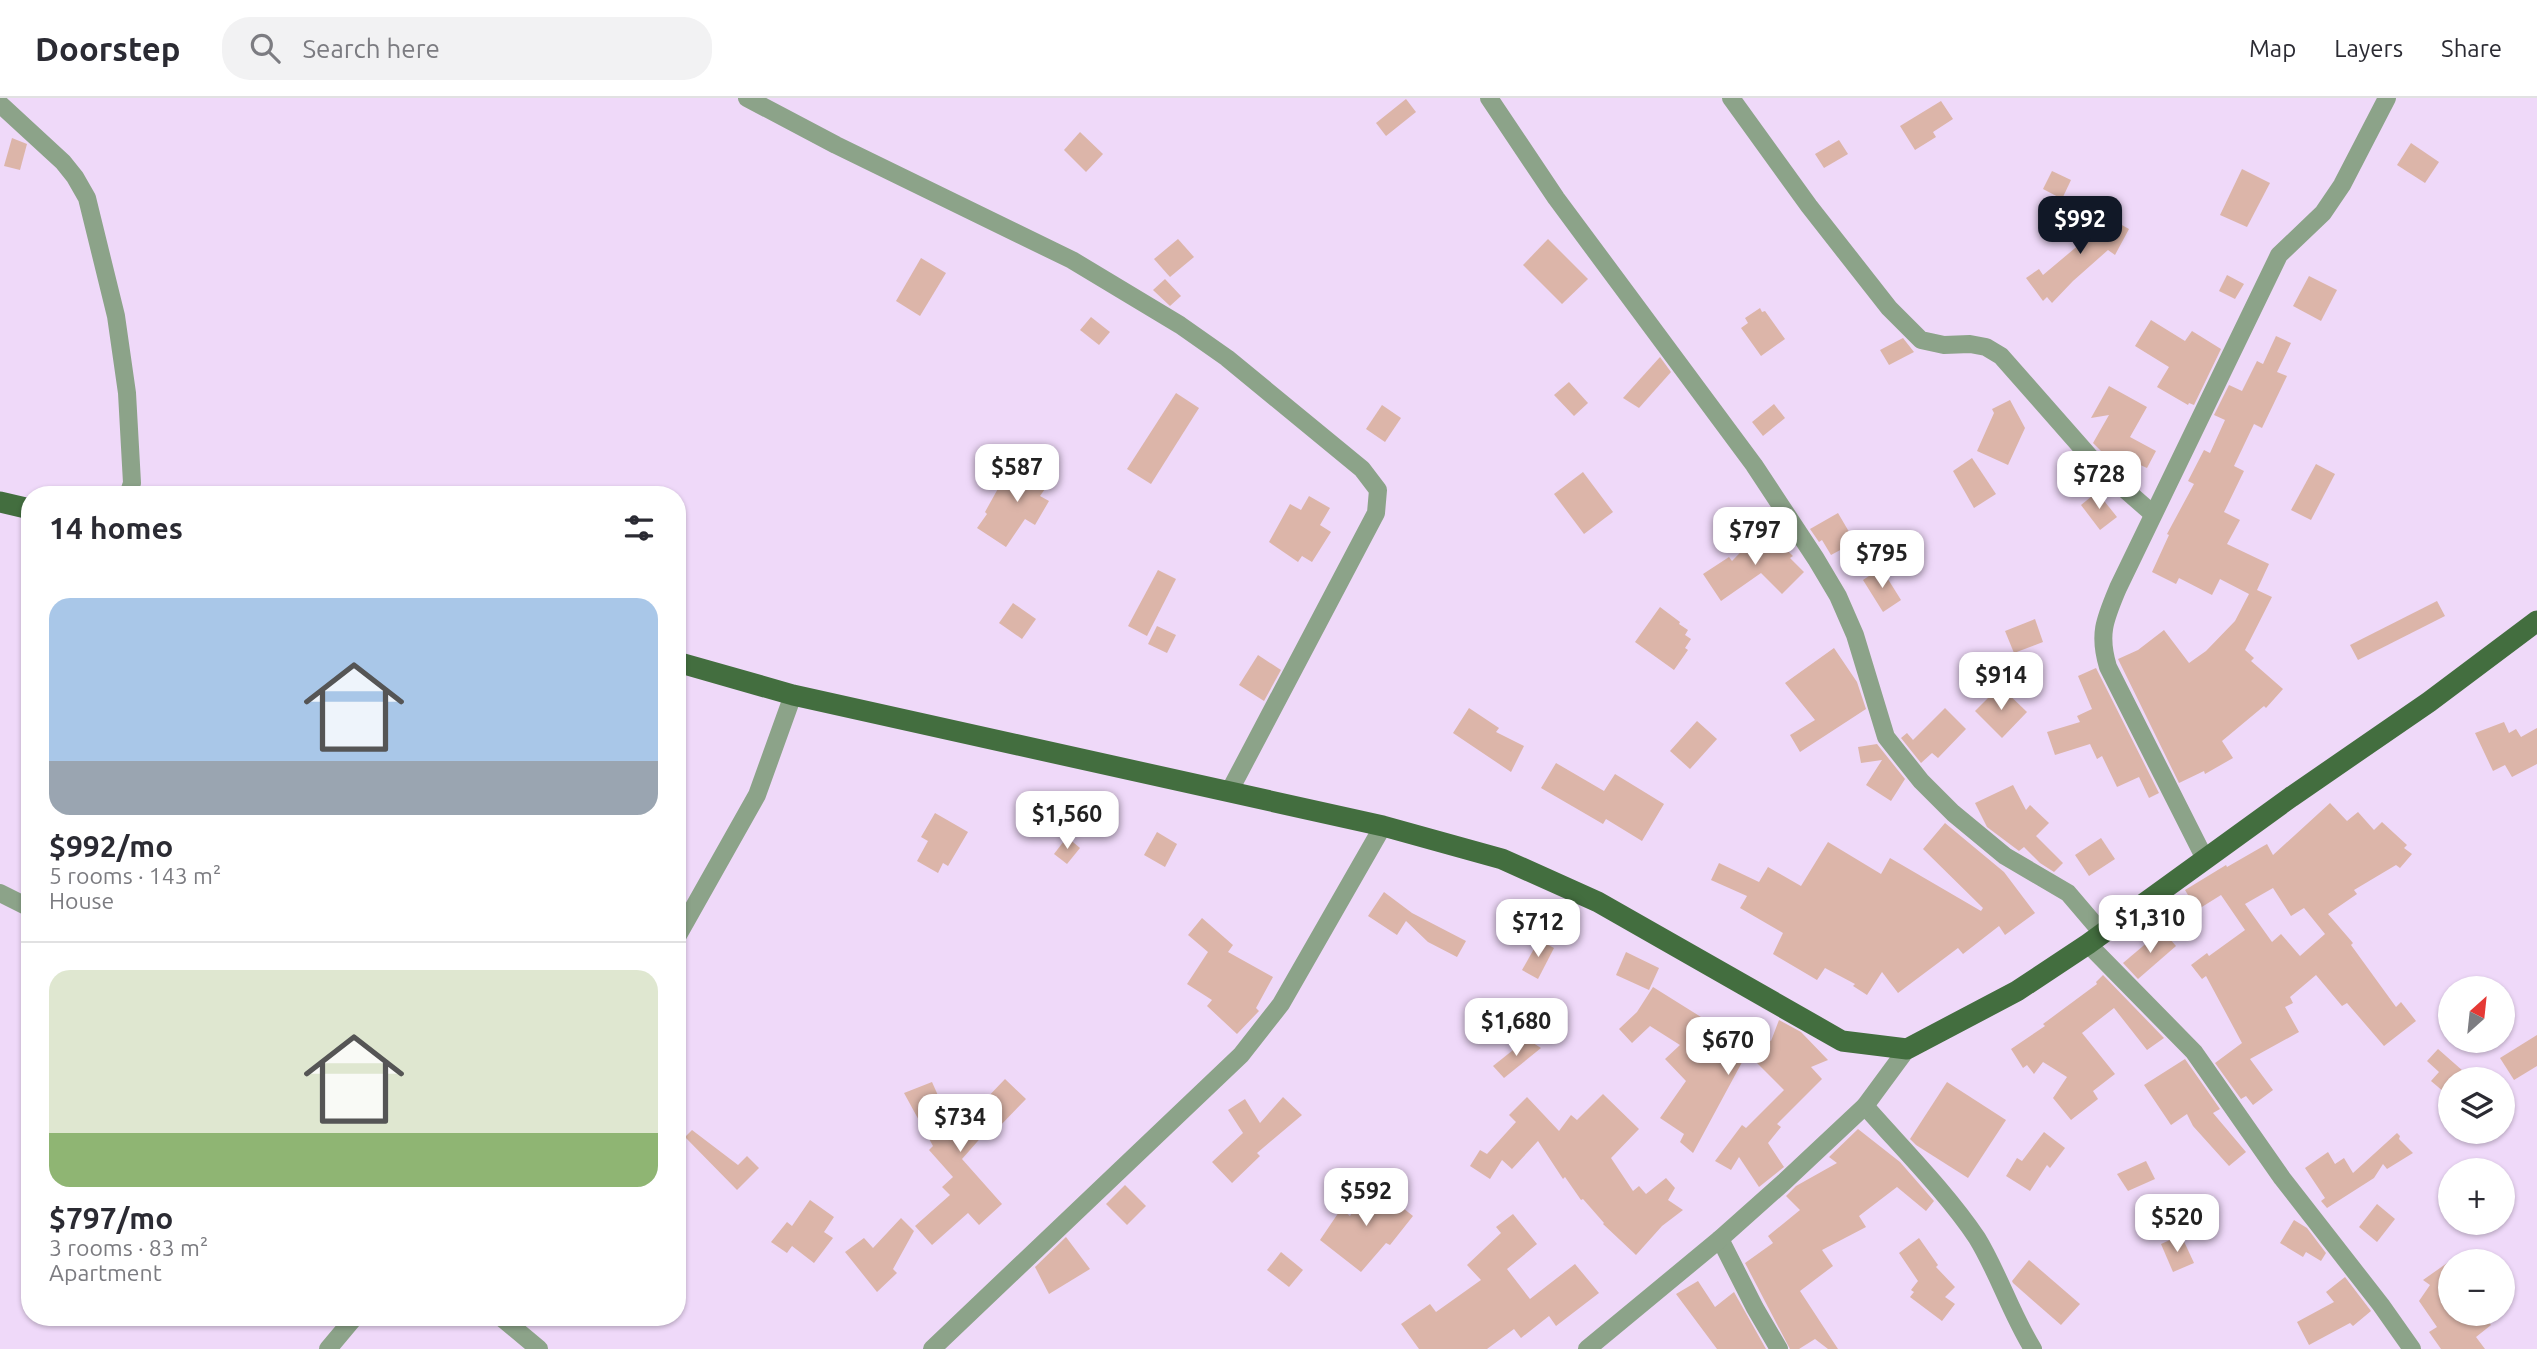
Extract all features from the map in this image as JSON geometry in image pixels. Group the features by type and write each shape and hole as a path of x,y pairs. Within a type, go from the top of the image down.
{"main road":[{"path":"0,502 21,507"},
{"path":"686,665 793,695 1383,826 1502,859 1598,902 1842,1041 1907,1049 2017,991 2095,939 2291,797 2429,702 2537,621"}],"street":[{"path":"747,98 836,145 1072,260 1180,325 1227,358 1362,469 1378,490 1376,513 1228,792"},
{"path":"1489,98 1556,198 1754,465 1816,559 1838,596 1855,635 1886,737 1921,781 1954,813 2005,856 2068,893 2095,939 2194,1052 2282,1178 2412,1349"},
{"path":"1731,98 1809,206 1889,309 1921,340 1944,345 1970,344 1986,347 2001,356 2097,465 2154,514"},
{"path":"2205,859 2108,667 2101,635 2105,619 2154,514 2279,255 2323,213 2336,194 2387,98"},
{"path":"0,104 62,162 75,177 87,198 116,316 127,393 131,486"},
{"path":"686,921 757,795 793,695"},
{"path":"932,1349 1241,1055 1281,1004 1383,826"},
{"path":"0,892 21,903"},
{"path":"1587,1349 1720,1239 1865,1106 1907,1049"},
{"path":"1865,1106 1976,1237 1997,1273 2017,1323 2033,1349"},
{"path":"1720,1239 1779,1349"},
{"path":"328,1349 347,1326"},
{"path":"512,1326 539,1349"}],"building":[{"path":"1406,99 1416,112 1386,136 1376,123"},
{"path":"1941,101 1953,119 1933,132 1936,137 1915,150 1900,126"},
{"path":"1080,132 1103,154 1086,172 1064,150"},
{"path":"12,138 27,144 20,170 4,166"},
{"path":"1839,140 1848,154 1824,168 1815,154"},
{"path":"2411,143 2439,162 2425,183 2397,165"},
{"path":"2242,169 2270,183 2247,227 2220,215"},
{"path":"2052,171 2071,180 2062,199 2043,189"},
{"path":"2093,212 2129,229 2115,255 2108,250 2052,303 2047,297 2043,301 2026,278 2039,269 2043,275 2087,238 2073,231 2081,217 2088,221"},
{"path":"1178,239 1194,257 1170,277 1154,259"},
{"path":"1548,239 1588,279 1562,304 1523,265"},
{"path":"921,258 946,273 920,316 896,301"},
{"path":"2227,275 2244,284 2235,299 2219,291"},
{"path":"2309,276 2337,290 2321,321 2293,306"},
{"path":"1165,279 1181,296 1170,306 1153,290"},
{"path":"1760,308 1785,339 1761,356 1741,328 1748,323 1745,318"},
{"path":"1091,317 1110,332 1099,345 1080,330"},
{"path":"2151,320 2185,341 2192,331 2221,349 2194,405 2188,405 2157,387 2169,367 2135,346"},
{"path":"2276,336 2291,343 2277,372 2287,376 2262,428 2254,424 2234,466 2244,471 2224,512 2240,520 2227,544 2269,564 2257,590 2272,597 2245,650 2254,658 2251,661 2283,689 2266,708 2264,706 2222,741 2233,758 2205,774 2204,771 2179,783 2118,659 2138,650 2164,630 2189,663 2206,651 2235,621 2249,594 2220,579 2212,595 2179,578 2176,584 2152,572 2169,535 2167,534 2194,484 2188,481 2204,450 2210,453 2225,420 2214,415 2229,385 2242,391 2257,361 2263,364"},
{"path":"1903,338 1914,352 1889,365 1880,350"},
{"path":"1660,357 1671,372 1639,408 1623,398"},
{"path":"1569,382 1588,403 1574,416 1554,395"},
{"path":"2109,386 2147,407 2130,437 2156,451 2147,468 2138,464 2131,476 2118,468 2093,443 2109,415 2091,418"},
{"path":"1176,393 1199,408 1151,484 1127,469"},
{"path":"2010,400 2025,428 2008,465 1977,451 1994,413 1992,409"},
{"path":"1774,404 1785,418 1763,436 1752,422"},
{"path":"1382,405 1401,418 1385,442 1366,429"},
{"path":"1972,458 1996,494 1974,508 1953,471"},
{"path":"1037,459 1057,472 1040,496 1049,501 1035,525 1025,519 1006,547 977,528 987,514 985,512 1005,476 1020,485"},
{"path":"2316,464 2335,474 2311,520 2291,510"},
{"path":"1583,472 1613,512 1584,534 1554,494"},
{"path":"2097,492 2117,517 2100,530 2081,505"},
{"path":"1309,496 1330,508 1320,525 1331,532 1312,562 1302,556 1298,562 1269,542 1290,504 1301,510"},
{"path":"1838,513 1855,542 1831,555 1822,540 1819,542 1810,529"},
{"path":"1764,528 1793,556 1790,558 1804,572 1782,594 1761,573 1721,601 1703,574 1729,557 1732,561"},
{"path":"1881,568 1901,600 1883,612 1863,580"},
{"path":"1158,570 1176,579 1147,636 1128,626"},
{"path":"2437,601 2445,616 2358,660 2350,645"},
{"path":"1013,603 1036,619 1022,639 999,623"},
{"path":"1660,607 1688,630 1685,635 1691,639 1685,648 1688,650 1674,670 1635,642"},
{"path":"2035,619 2043,642 2014,653 2005,631"},
{"path":"1157,626 1176,635 1167,653 1148,644"},
{"path":"1834,648 1857,682 1866,709 1800,752 1790,735 1815,720 1785,683"},
{"path":"1258,655 1281,670 1264,701 1239,685"},
{"path":"2096,668 2159,793 2149,798 2139,777 2117,787 2102,756 2097,759 2090,744 2055,755 2047,732 2080,722 2077,716 2092,709 2078,676"},
{"path":"2000,686 2027,712 2002,738 1975,711"},
{"path":"1469,708 1499,728 1496,732 1524,746 1511,772 1453,733"},
{"path":"1945,708 1966,729 1938,758 1932,753 1921,763 1901,738 1907,733 1913,740"},
{"path":"1697,721 1717,739 1690,769 1670,751"},
{"path":"2504,722 2509,733 2516,729 2521,737 2537,728 2537,764 2512,777 2505,765 2493,771 2475,733"},
{"path":"1877,744 1905,779 1891,801 1866,785 1882,760 1861,763 1858,747"},
{"path":"1556,763 1604,791 1615,774 1664,804 1642,841 1606,819 1603,824 1541,788"},
{"path":"2013,785 2026,810 2030,805 2049,823 2036,836 2063,863 2054,872 2024,847 2019,851 1987,827 1975,803"},
{"path":"2330,803 2347,821 2358,812 2374,830 2382,822 2407,845 2404,848 2412,854 2400,868 2396,865 2354,890 2357,894 2328,914 2353,943 2351,945 2396,1007 2401,1002 2416,1021 2384,1046 2347,1003 2342,1006 2316,975 2290,997 2293,1003 2285,1007 2299,1032 2250,1059 2273,1090 2253,1105 2246,1096 2241,1099 2215,1063 2242,1043 2206,976 2202,979 2191,965 2207,953 2209,956 2245,930 2221,895 2197,910 2185,890 2267,844 2273,855","holes":["2273,888 2291,916 2304,908 2325,934 2300,956 2281,934 2272,942 2245,904"]},
{"path":"935,813 968,832 948,866 943,863 938,873 917,861 928,841 921,837"},
{"path":"1945,823 2004,872 2035,913 2005,935 1999,926 1963,954 1958,948 1898,993 1882,972 1867,995 1853,986 1855,984 1825,968 1817,980 1773,954 1783,933 1740,908 1747,896 1711,880 1719,863 1759,882 1768,867 1801,886 1828,842 1881,874 1890,858 1981,911 1983,908 1923,849"},
{"path":"1157,832 1177,844 1165,867 1144,855"},
{"path":"1067,837 1080,848 1067,864 1054,854"},
{"path":"2101,838 2115,859 2089,876 2075,855"},
{"path":"1384,892 1412,913 1466,941 1457,957 1428,942 1406,921 1397,935 1368,916"},
{"path":"1202,918 1233,945 1228,952 1273,977 1256,1008 1259,1011 1237,1034 1207,1006 1212,1000 1187,984 1208,952 1188,935"},
{"path":"2162,930 2176,946 2138,979 2123,963"},
{"path":"1539,940 1554,948 1538,979 1522,970"},
{"path":"1626,952 1659,968 1649,990 1616,975"},
{"path":"2103,975 2164,1038 2147,1050 2114,1008 2082,1033 2115,1074 2093,1091 2098,1099 2071,1120 2053,1098 2067,1077 2043,1062 2034,1074 2027,1065 2023,1068 2011,1049 2045,1026 2043,1024 2097,984"},
{"path":"1653,987 1725,1032 1731,1021 1771,1041 1779,1020 1801,1032 1828,1060 1811,1067 1822,1079 1777,1124 1781,1127 1768,1143 1784,1167 1759,1187 1739,1157 1731,1170 1715,1161 1742,1125 1746,1128 1784,1090 1747,1053 1693,1153 1680,1142 1684,1134 1660,1118 1686,1081 1665,1059 1680,1045 1650,1026 1632,1043 1619,1029 1637,1012"},
{"path":"1509,1021 1526,1032 1518,1045 1500,1034"},
{"path":"2537,1035 2537,1066 2515,1079 2515,1067 2506,1067 2500,1058 2506,1054 2515,1054 2515,1049"},
{"path":"1527,1039 1541,1048 1504,1078 1493,1066"},
{"path":"2438,1049 2438,1054 2444,1054 2458,1067 2438,1067 2438,1071 2427,1061"},
{"path":"2185,1059 2220,1109 2213,1113 2246,1152 2229,1166 2193,1126 2187,1114 2171,1125 2144,1085"},
{"path":"2438,1073 2438,1087 2431,1081"},
{"path":"1005,1079 1026,1099 997,1129 992,1125 962,1159 1002,1204 979,1225 968,1213 932,1245 915,1226 950,1195 942,1187 953,1177 929,1150 933,1146 904,1093 932,1082 952,1127 959,1120 962,1124"},
{"path":"1947,1082 2006,1120 1968,1178 1910,1139"},
{"path":"1603,1094 1639,1129 1611,1158 1633,1191 1639,1186 1646,1194 1666,1178 1675,1188 1668,1200 1683,1210 1662,1226 1636,1255 1603,1224 1583,1199 1581,1200 1565,1177 1563,1179 1538,1141 1512,1169 1502,1160 1490,1179 1470,1166 1480,1150 1487,1154 1516,1122 1509,1115 1527,1097 1559,1131 1571,1115 1577,1120"},
{"path":"1283,1097 1302,1115 1257,1153 1260,1156 1232,1183 1212,1162 1243,1133 1228,1110 1245,1099 1260,1123"},
{"path":"1858,1129 1900,1162 1934,1201 1926,1211 1897,1187 1859,1216 1866,1227 1822,1250 1833,1266 1800,1291 1838,1349 1828,1349 1815,1339 1799,1349 1790,1349 1745,1263 1773,1243 1768,1236 1800,1210 1786,1196 1796,1186 1837,1163 1829,1157"},
{"path":"692,1130 738,1165 747,1156 759,1168 737,1190 686,1136"},
{"path":"2044,1132 2065,1148 2050,1168 2047,1165 2030,1191 2006,1176 2017,1158 2022,1161"},
{"path":"2397,1133 2399,1139 2413,1153 2387,1169 2383,1164 2374,1178 2327,1208 2321,1201 2325,1198 2305,1168 2328,1152 2335,1164 2344,1158 2353,1173"},
{"path":"2146,1161 2155,1179 2128,1191 2117,1174"},
{"path":"1370,1182 1413,1216 1390,1245 1386,1243 1361,1272 1320,1240 1341,1209 1350,1216"},
{"path":"1125,1185 1146,1206 1127,1225 1106,1204"},
{"path":"810,1200 834,1217 824,1232 833,1238 814,1263 792,1246 787,1253 771,1242 787,1222 792,1226"},
{"path":"2377,1204 2395,1219 2377,1242 2359,1227"},
{"path":"1513,1214 1537,1244 1507,1269 1530,1299 1575,1264 1599,1293 1556,1326 1549,1316 1521,1338 1514,1329 1487,1349 1419,1349 1401,1324 1430,1304 1436,1312 1481,1280 1467,1265 1501,1233 1496,1227"},
{"path":"901,1218 914,1231 893,1269 897,1273 877,1292 845,1252 864,1238 873,1248"},
{"path":"2294,1220 2307,1228 2326,1253 2321,1261 2306,1252 2303,1257 2280,1243"},
{"path":"2181,1235 2194,1263 2173,1272 2161,1244"},
{"path":"1066,1237 1090,1269 1049,1294 1035,1267"},
{"path":"1919,1238 1938,1265 1936,1267 1955,1287 1945,1297 1955,1304 1942,1321 1910,1297 1914,1292 1911,1290 1918,1281 1899,1253"},
{"path":"1281,1252 1303,1270 1289,1287 1267,1270"},
{"path":"2029,1260 2080,1304 2061,1325 2012,1281"},
{"path":"2438,1269 2438,1326 2490,1326 2476,1337 2485,1349 2441,1349 2429,1332 2437,1327 2419,1301 2430,1285 2423,1280"},
{"path":"2345,1277 2371,1311 2353,1326 2350,1323 2309,1345 2297,1322 2334,1302 2326,1292"},
{"path":"1698,1281 1715,1307 1734,1292 1766,1349 1717,1349 1676,1294"}]}
